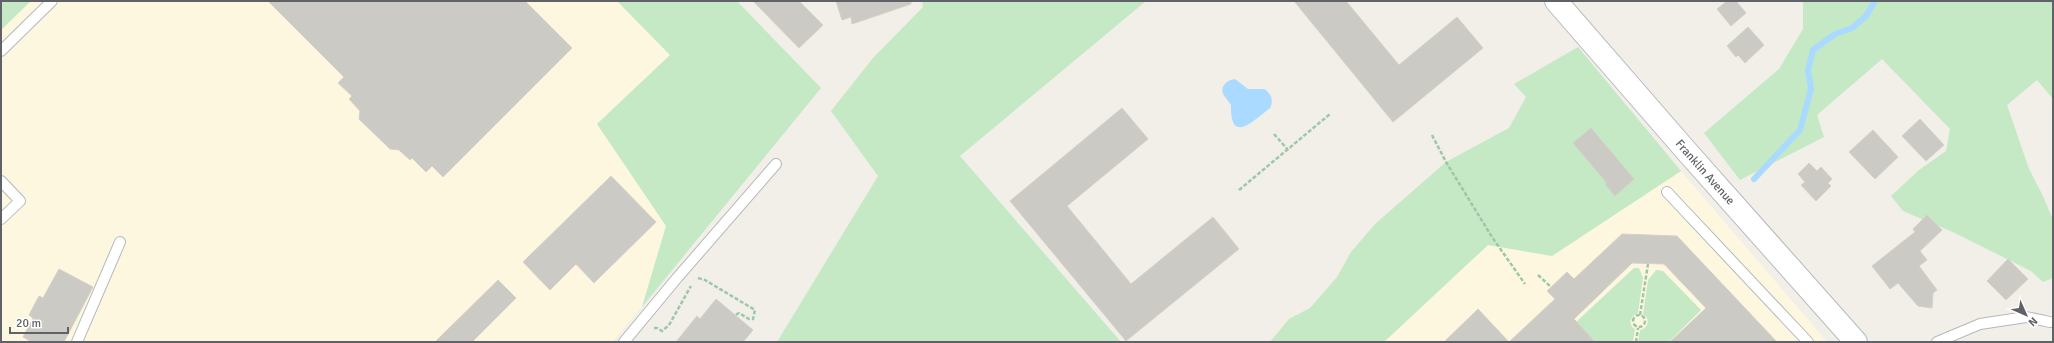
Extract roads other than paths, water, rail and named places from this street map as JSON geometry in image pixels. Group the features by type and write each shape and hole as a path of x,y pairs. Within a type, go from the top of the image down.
{"street":[{"name":"Franklin Avenue","path":"1556,1 1689,154 1856,342"}],"lane":[{"path":"1,51 52,1"},
{"path":"624,342 677,278 776,164"},
{"path":"1,181 20,201 1,219"},
{"path":"1667,192 1808,342"},
{"path":"77,342 120,242"},
{"path":"1937,342 1980,324 2026,317 2050,322"}],"water":[{"path":"1235,79 1248,89 1264,89 1270,95 1272,100 1270,108 1250,123 1239,127 1234,124 1231,105 1222,91 1226,83"}],"waterway":[{"path":"1754,179 1800,130 1811,89 1808,70 1813,50 1835,34 1852,28 1866,16 1875,1"}]}
